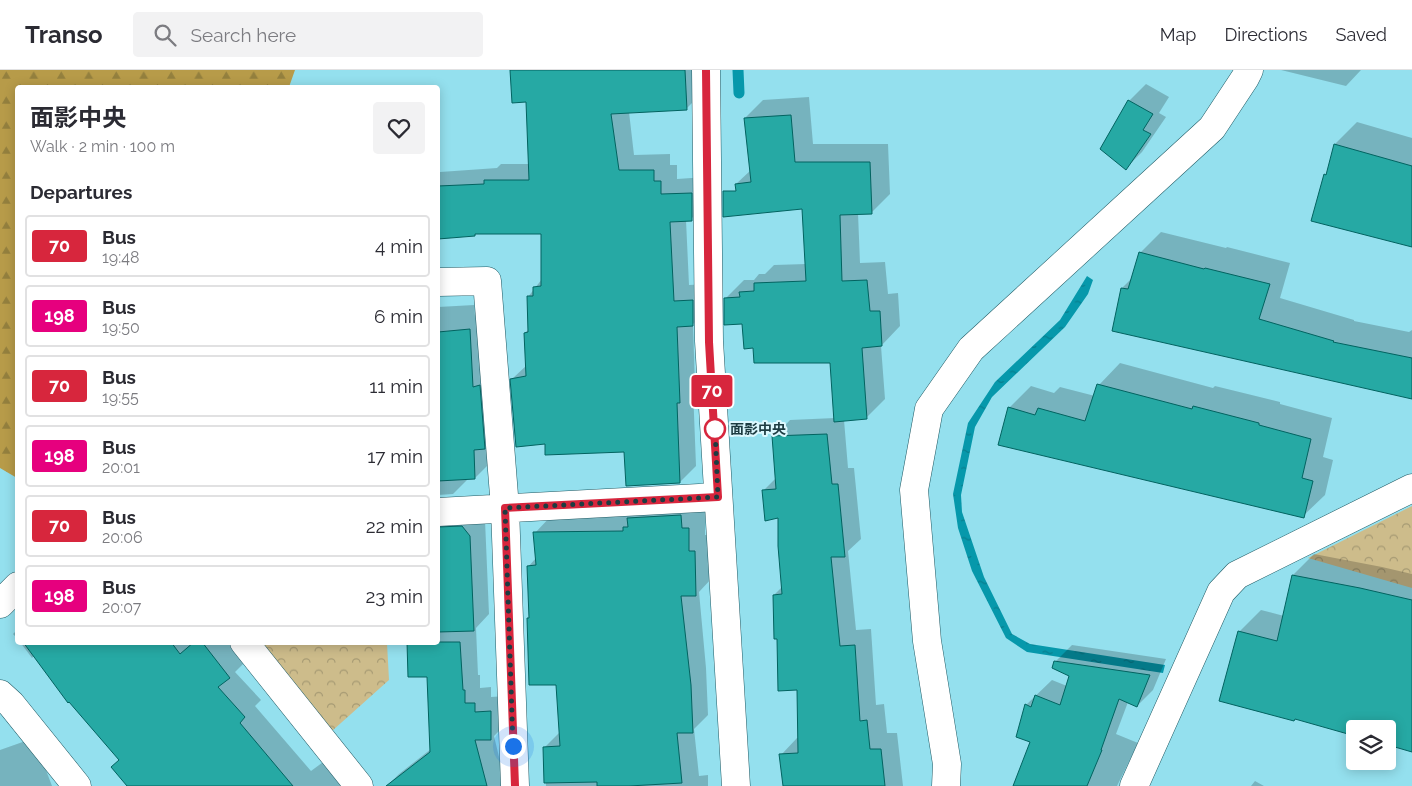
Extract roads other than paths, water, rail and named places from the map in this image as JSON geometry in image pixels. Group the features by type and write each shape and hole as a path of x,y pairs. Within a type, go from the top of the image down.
{"street":[{"path":"706,70 709,342 736,786"},
{"path":"946,786 947,764 927,641 914,490 929,409 971,349 1212,128 1249,70"},
{"path":"440,282 487,281 505,508 515,786"},
{"path":"1134,786 1220,592 1238,574 1412,488"},
{"path":"440,512 718,497"},
{"path":"0,604 15,589"},
{"path":"246,645 359,786"},
{"path":"0,694 11,704 77,786"}],"water":[{"path":"1087,276 1093,280 1088,294 1065,327 992,397 975,427 961,495 962,512 984,577 1012,634 1030,644 1165,665 1163,673 1027,652 1006,638 972,571 958,528 953,494 968,423 995,382 1060,320"}],"waterway":[{"path":"738,70 739,93"}],"place":[{"name":"面影中央","path":"715,429"}]}
